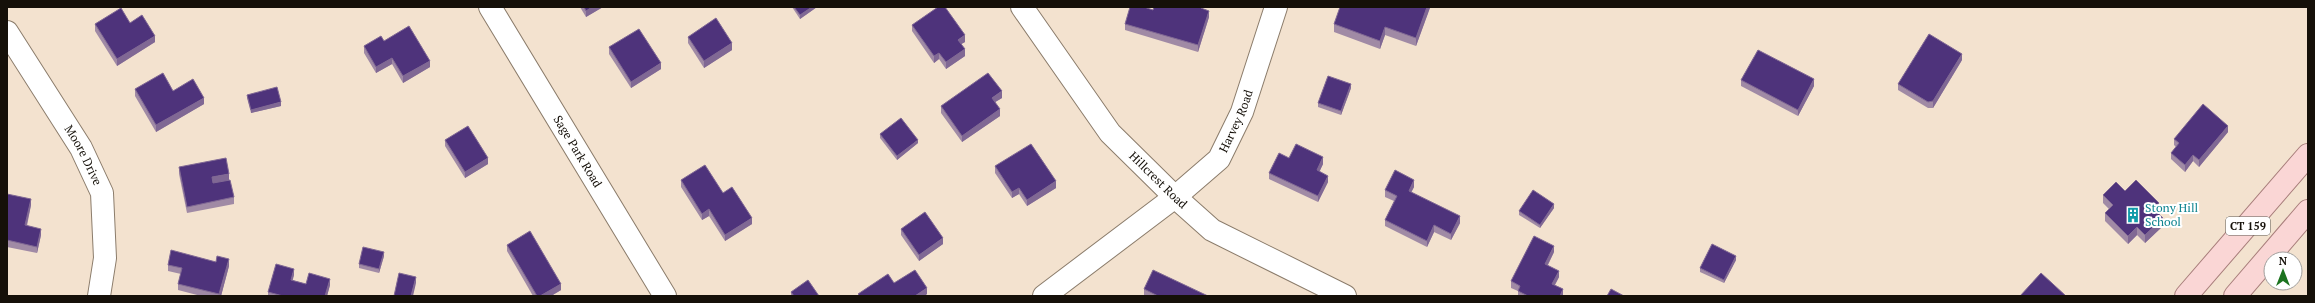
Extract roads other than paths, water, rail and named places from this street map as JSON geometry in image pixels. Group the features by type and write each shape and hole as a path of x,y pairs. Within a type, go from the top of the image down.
{"main road":[{"name":"CT 159","path":"2186,296 2308,155"},
{"name":"CT 159","path":"2235,296 2308,211"}],"street":[{"name":"Sage Park Road","path":"490,7 665,296"},
{"name":"Hillcrest Road","path":"1022,7 1110,133 1175,197 1212,230 1345,296"},
{"name":"Harvey Road","path":"1044,296 1175,197 1219,159 1242,112 1276,7"},
{"name":"Moore Drive","path":"7,32 81,148 102,193 106,258 100,296"}],"place":[{"name":"Stony Hill School","path":"2133,215"}]}
